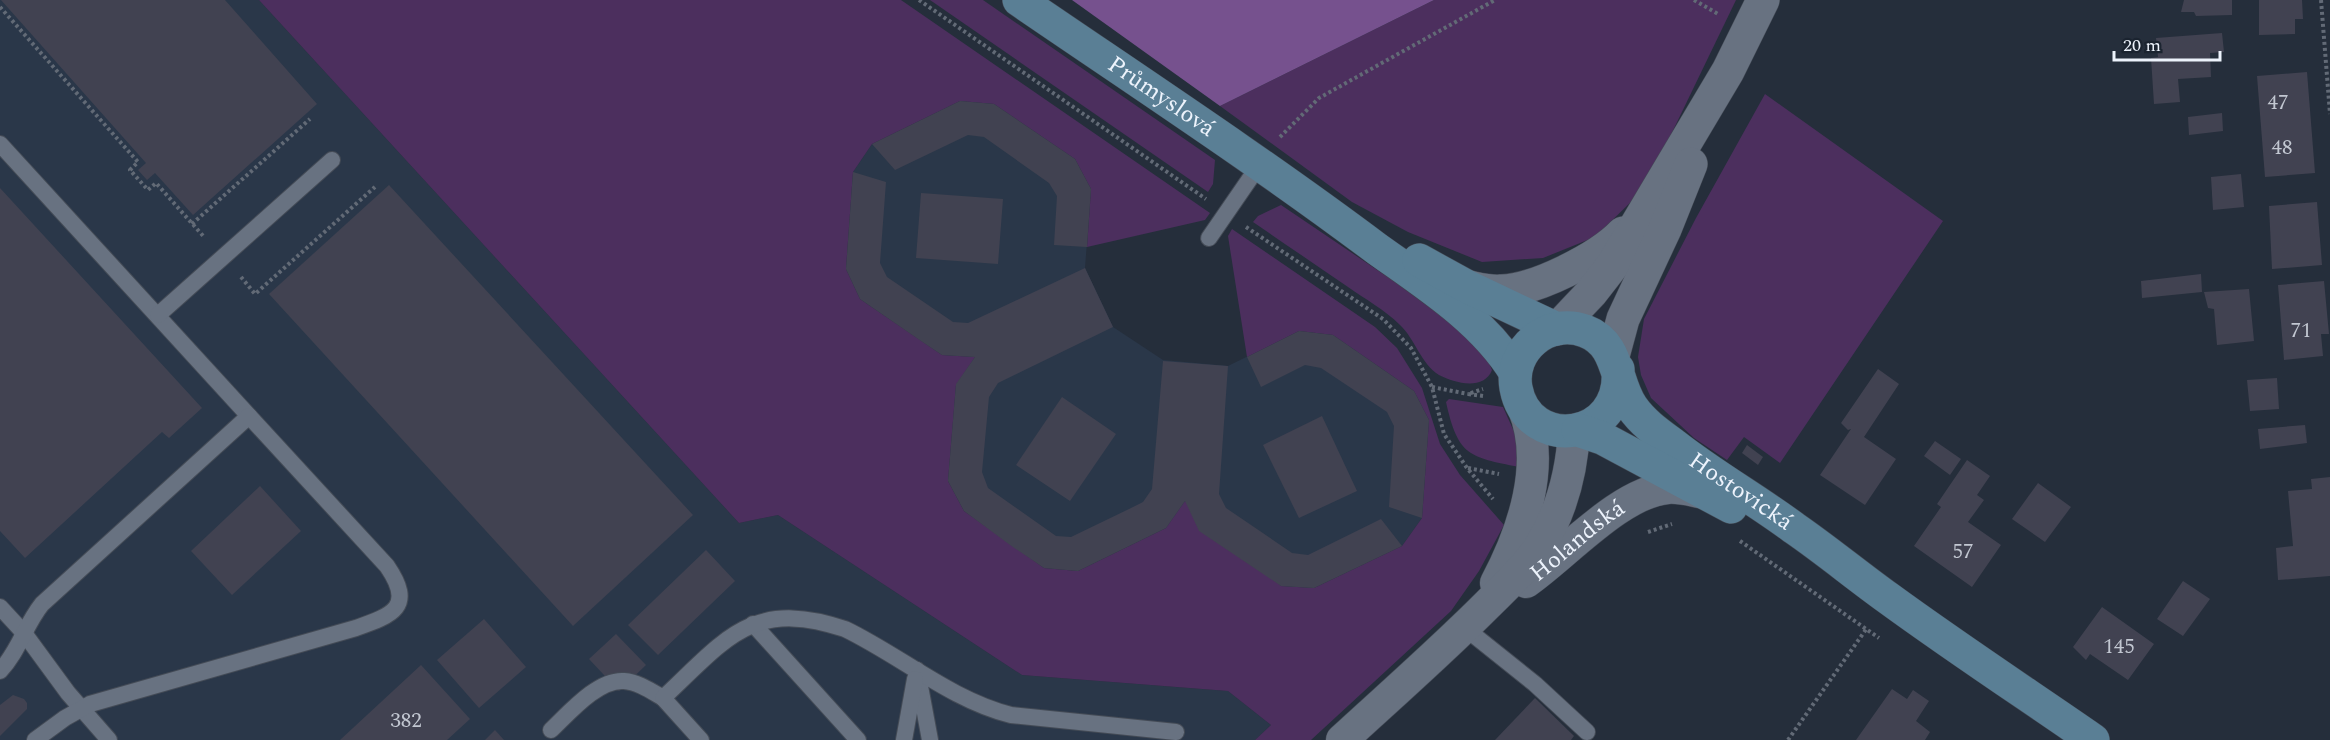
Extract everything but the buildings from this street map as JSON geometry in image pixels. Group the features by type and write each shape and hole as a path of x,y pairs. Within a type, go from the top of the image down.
{"main road":[{"name":"Průmyslová","path":"1019,0 1305,195 1453,307 1495,344 1515,372"},
{"name":"Průmyslová","path":"1305,195 1468,287 1557,329"},
{"name":"Hostovická","path":"1557,329 1584,330 1596,336 1615,363 1631,405 1648,425 1693,460 1801,532 1888,599 2093,740"},
{"path":"1523,407 1516,390 1515,372 1522,352 1529,343 1547,331 1557,329"},
{"path":"1576,430 1598,420 1607,412 1617,392 1615,363"},
{"name":"Hostovická","path":"1523,407 1541,424 1553,429 1576,430 1602,438 1705,493 1888,599"}],"street":[{"path":"1557,329 1602,280 1728,71 1763,0"},
{"path":"1615,363 1626,311 1665,230 1728,71"},
{"path":"1468,287 1488,291 1515,290 1572,268 1592,258 1613,242 1650,202"},
{"name":"Holandská","path":"1465,628 1492,592 1527,508 1530,480 1530,433 1523,407"},
{"name":"Holandská","path":"1342,740 1465,628 1523,569 1540,546 1568,486 1576,430"},
{"name":"Holandská","path":"1465,628 1496,603 1543,571 1583,535 1635,498 1668,488 1705,493"}],"lane":[{"path":"0,144 387,566 401,593 398,605 388,615 356,628 106,699 80,709 35,740"},
{"path":"158,315 332,160"},
{"path":"1209,238 1260,164"},
{"path":"0,671 19,646 24,633 42,604 249,416"},
{"path":"0,607 24,633 80,709 109,740"},
{"path":"663,698 724,642 753,624 773,618 791,617 827,623 863,638 966,699 988,709 1011,715 1176,732"},
{"path":"753,624 858,740"},
{"path":"1465,628 1535,684 1587,732"},
{"path":"904,740 917,670"},
{"path":"917,670 930,740"},
{"path":"551,730 600,687 610,682 625,681 640,685 663,698 701,740"}],"path":[{"path":"920,0 1383,320 1411,348 1432,387 1444,435 1467,468 1520,529"},
{"path":"1260,164 1276,142 1319,98 1494,0"},
{"path":"2321,0 2330,114"},
{"path":"0,8 138,162 130,170 148,190 156,183 255,294 375,187"},
{"path":"192,224 310,119"},
{"path":"1432,387 1468,394"},
{"path":"1467,468 1530,480"},
{"path":"1613,513 1646,532 1654,532 1681,520"},
{"path":"1733,536 1885,642"},
{"path":"1788,740 1888,599"}],"shaded area":[{"path":"0,0 259,0 739,523 778,515 1022,675 1228,691 1271,725 1255,740 0,740"},
{"path":"259,0 901,0 1210,213 1205,220 1087,247 1091,189 1075,159 994,104 960,101 872,144 853,172 846,269 860,299 942,355 975,357 956,385 948,481 964,511 1044,568 1078,571 1166,528 1185,501 1281,586 1314,588 1402,546 1422,518 1429,420 1414,391 1333,335 1299,331 1247,357 1228,236 1232,229 1375,327 1397,348 1422,388 1440,444 1460,475 1504,525 1479,571 1451,611 1311,740 1255,740 1271,725 1228,691 1022,675 778,515 739,523"},
{"path":"930,0 983,0 1215,160 1213,184 1208,192"},
{"path":"1072,0 1434,0 1220,106"},
{"path":"1434,0 1736,0 1665,147 1637,196 1595,237 1543,258 1482,262 1408,232 1352,202 1220,106"},
{"path":"1765,94 1943,221 1780,463 1744,437 1727,460 1694,438 1651,398 1641,375 1638,357 1644,319 1696,218"},
{"path":"960,101 994,104 1075,159 1091,189 1085,268 1113,327 1163,360 1228,366 1299,331 1333,335 1414,391 1429,420 1422,518 1402,546 1314,588 1281,586 1166,528 1078,571 1044,568 964,511 948,481 956,384 974,357 942,355 860,299 846,269 853,172 872,144"},
{"path":"1281,205 1392,280 1463,332 1487,358 1492,370 1488,377 1476,383 1468,383 1452,381 1439,375 1427,365 1405,331 1388,314 1253,222 1258,216"},
{"path":"1449,399 1503,407 1516,436 1519,467 1488,460 1468,451 1455,434 1446,402"}]}
